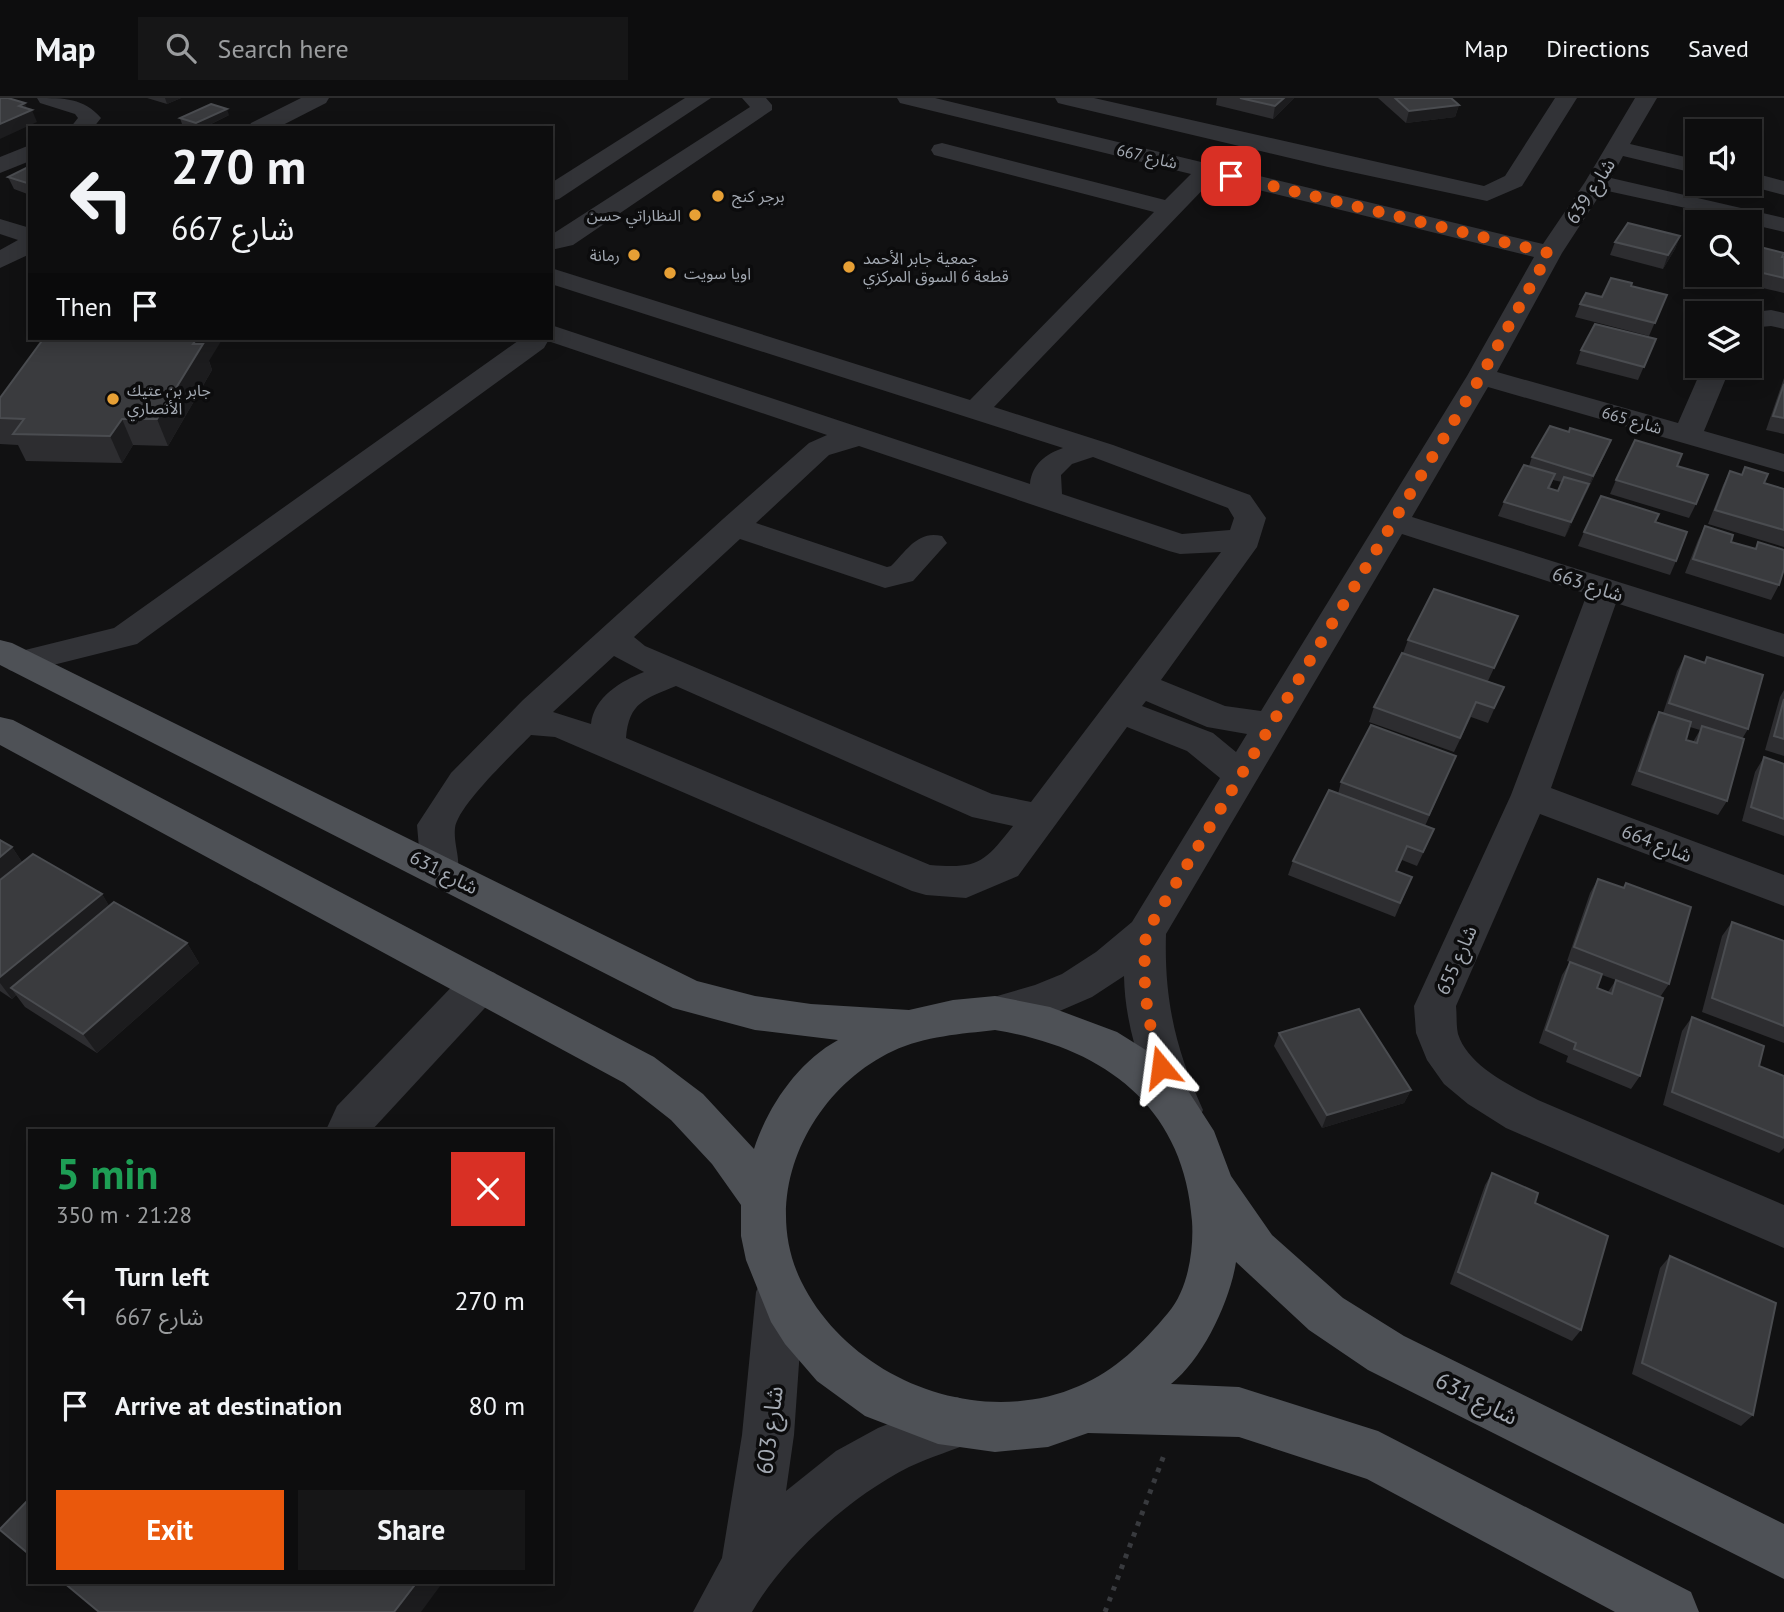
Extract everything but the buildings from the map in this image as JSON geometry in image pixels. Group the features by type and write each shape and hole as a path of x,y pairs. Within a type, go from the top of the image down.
{"main road":[{"name":"شارع 631","path":"10,656 688,996 755,1013 811,1021 907,1025"},
{"path":"0,729 639,1070 687,1107 728,1150 764,1200"},
{"path":"995,1013 1031,1018 1066,1028 1100,1043 1132,1063 1159,1087 1183,1115 1207,1163 1214,1189 1218,1241 1206,1293 1180,1341 1140,1381 1088,1410 1057,1420 1024,1426 990,1427 957,1423 918,1413 882,1398 849,1377 821,1352 797,1323 780,1292 766,1245 764,1200 771,1160 786,1123 808,1091 836,1063 870,1041 907,1025 965,1014 995,1013"},
{"name":"شارع 631","path":"1214,1189 1255,1250 1326,1314 1385,1353 1784,1552"},
{"path":"1088,1410 1181,1409 1239,1412 1378,1457 1671,1612"}],"street":[{"path":"48,98 83,109 90,118 82,126"},
{"path":"263,126 318,98"},
{"path":"553,193 700,98"},
{"name":"شارع 667","path":"908,98 1549,253"},
{"path":"1066,98 1361,168 1487,194 1497,192 1514,181 1566,98"},
{"name":"شارع 639","path":"995,1013 1041,1002 1082,985 1117,961 1146,933 1481,376 1549,253 1597,182 1646,98"},
{"path":"555,244 765,102"},
{"path":"1617,148 1685,164"},
{"path":"942,150 1170,209"},
{"path":"0,166 28,153"},
{"path":"1298,192 1317,178 1328,160"},
{"path":"1340,201 1341,185 1361,168"},
{"path":"975,411 1208,170"},
{"path":"1597,182 1784,225"},
{"path":"1762,182 1784,188"},
{"path":"1700,196 1714,208"},
{"path":"0,226 28,235"},
{"path":"0,260 28,245"},
{"path":"522,722 561,725 926,880 966,883 1004,866 1241,547 1250,518 1240,502 1092,448 1022,448 975,411 553,277"},
{"path":"608,352 650,339 664,323 663,312"},
{"path":"1762,319 1784,321"},
{"path":"668,372 669,354 676,345 694,335 720,330"},
{"path":"553,334 1180,544 1212,544 1244,536"},
{"path":"10,656 125,636 534,340"},
{"name":"شارع 665","path":"1481,376 1784,463"},
{"path":"1687,436 1712,378"},
{"path":"440,871 436,825 464,782 522,722 819,449 840,440 862,437"},
{"path":"978,476 1009,467 1022,448"},
{"path":"1048,499 1045,487 1046,472 1062,458 1092,448"},
{"name":"شارع 663","path":"1393,521 1784,646"},
{"path":"734,526 885,578 902,574 931,543"},
{"path":"1180,544 1198,567 1206,595"},
{"name":"شارع 655","path":"1605,590 1530,795 1435,1006 1437,1034 1447,1059 1483,1092 1522,1114 1784,1227"},
{"path":"613,637 633,654 985,807 1040,817"},
{"path":"607,745 610,714 633,690 676,673"},
{"path":"1129,698 1220,718 1270,725"},
{"path":"1129,698 1200,742 1240,774"},
{"name":"شارع 664","path":"1530,795 1784,891"},
{"name":"شارع 639","path":"1146,933 1143,975 1147,1020 1161,1067 1183,1115"},
{"path":"348,1129 353,1119 481,985"},
{"name":"شارع 603","path":"748,1566 768,1435 780,1292"},
{"name":"شارع 603","path":"721,1612 748,1566 803,1512 853,1469 896,1446 957,1423"}],"path":[{"path":"1105,1612 1181,1409"}],"place":[{"name":"برجر كنج","path":"718,196"},
{"name":"النظاراتي حسن","path":"695,215"},
{"name":"رمانة","path":"634,255"},
{"name":"جمعية جابر الأحمد قطعة 6 السوق المركزي","path":"849,267"},
{"name":"اويا سويت","path":"670,273"},
{"name":"جابر بن عتيك الأنصاري","path":"113,399"}],"route":[{"path":"1161,1067 1147,1020 1143,975 1146,933 1481,376 1549,253 1231,176"}]}
